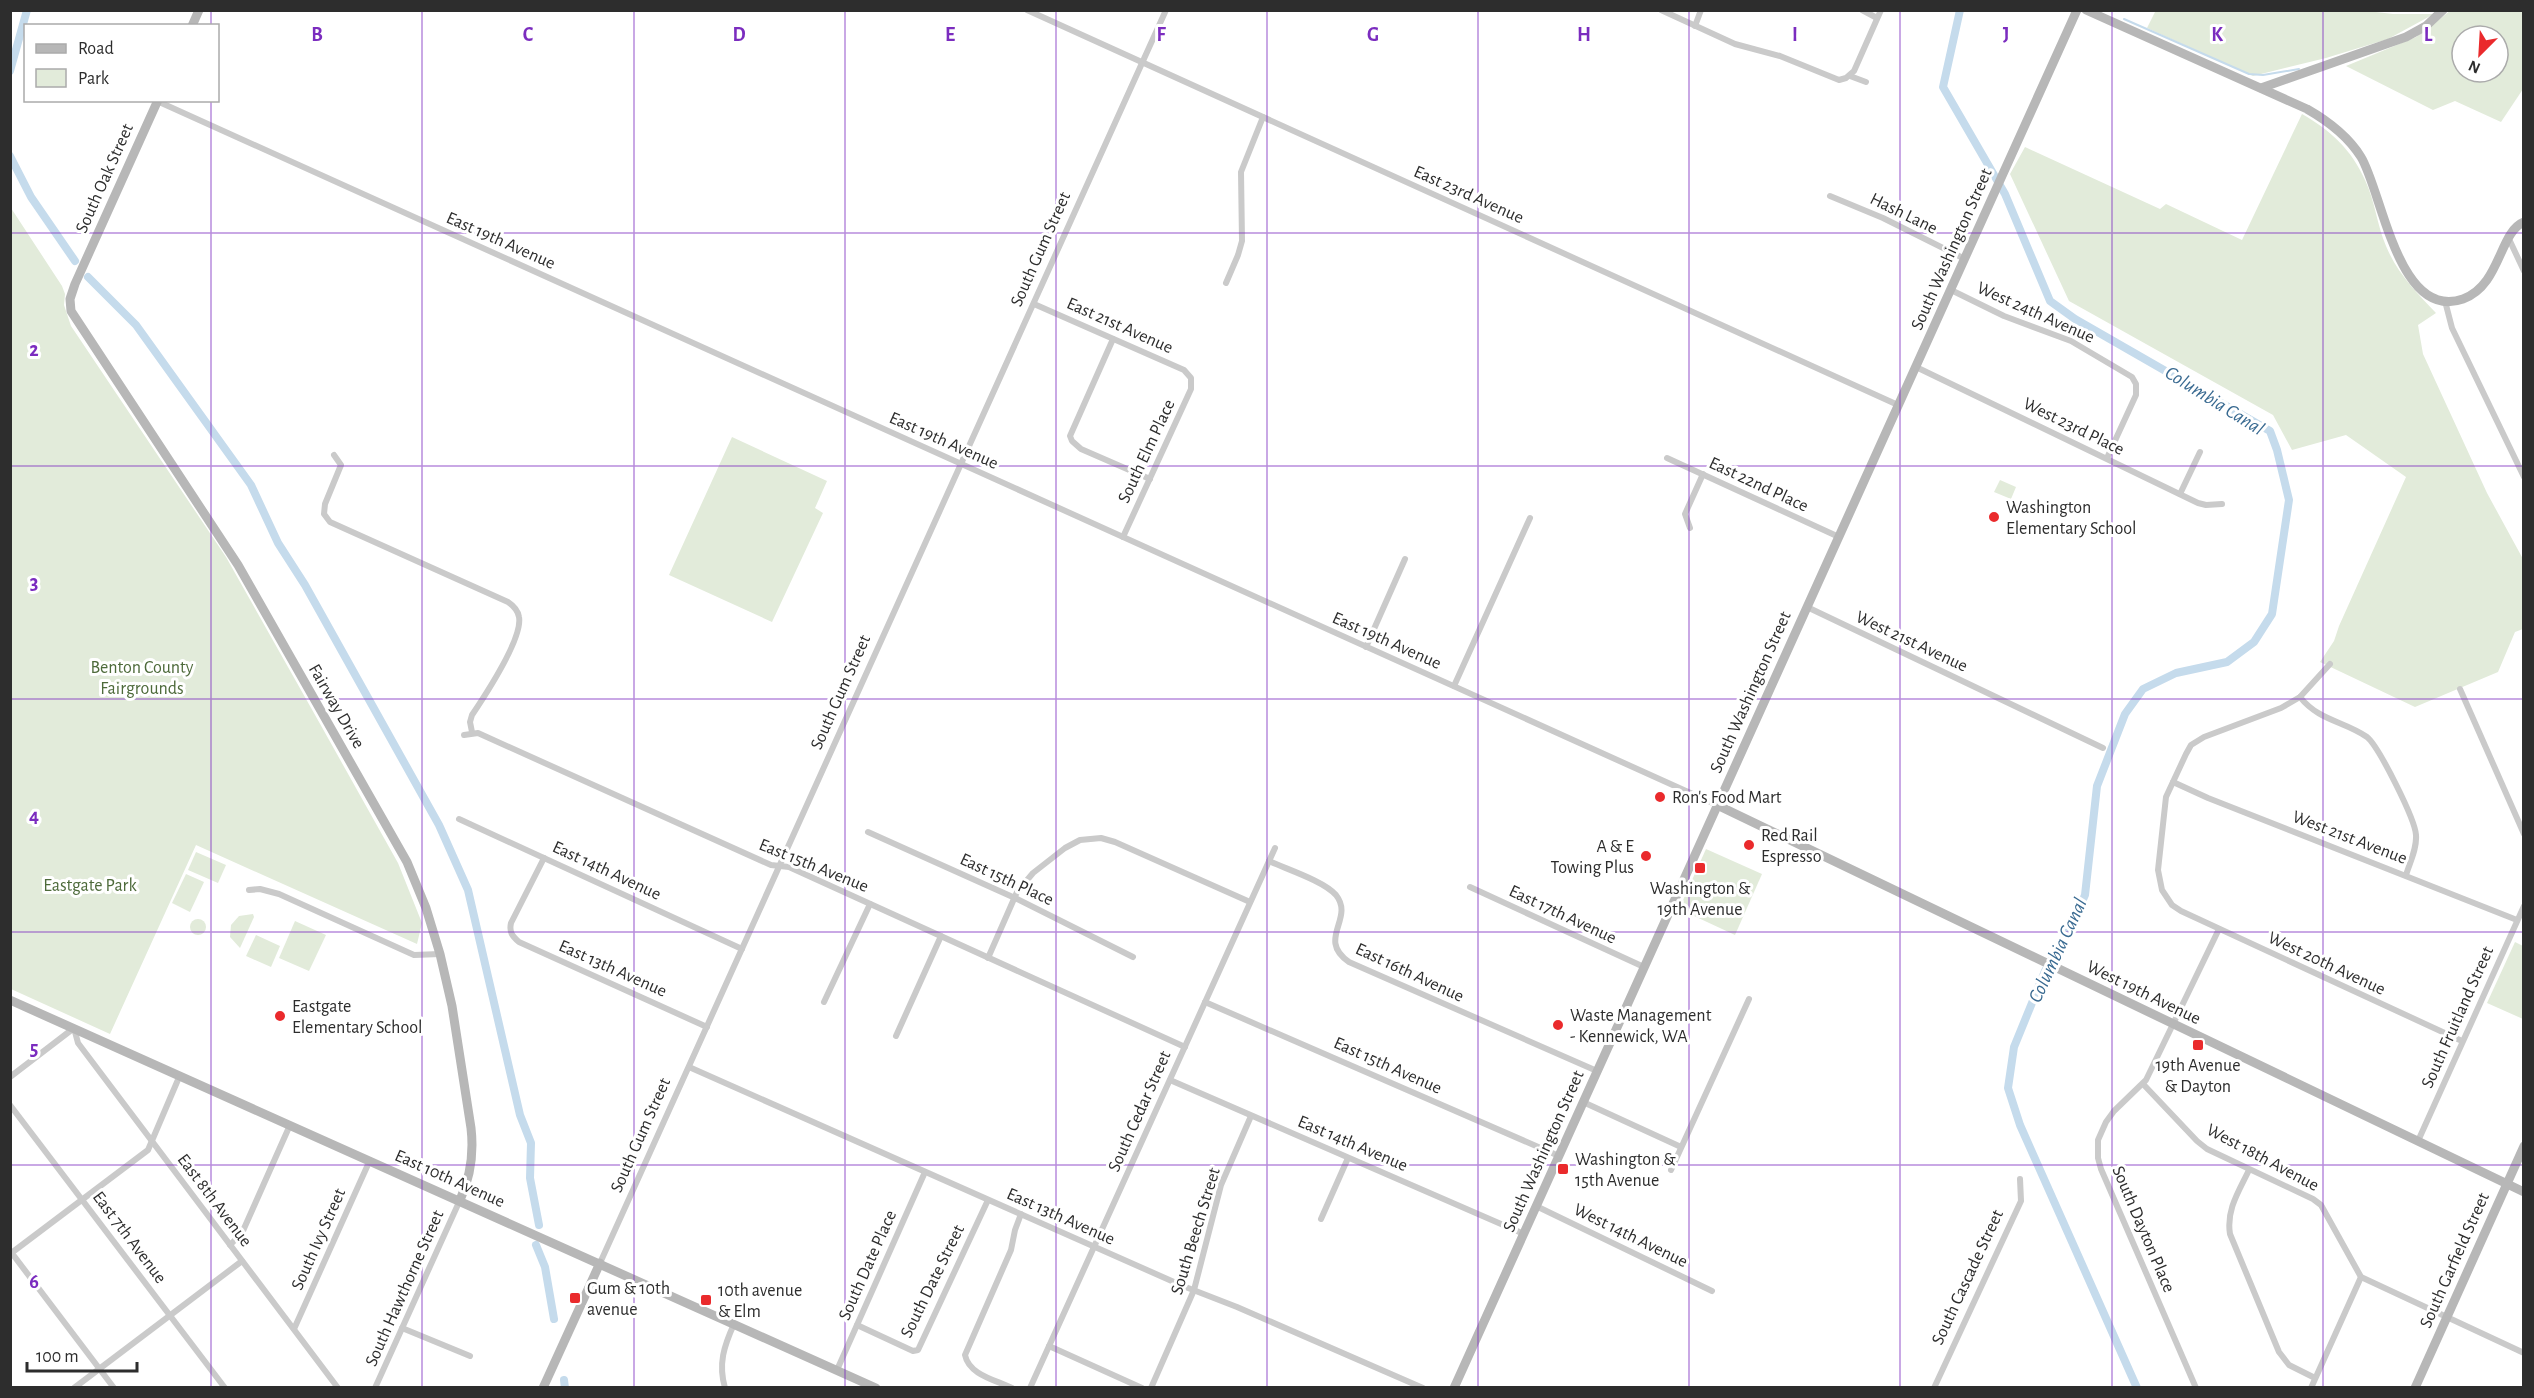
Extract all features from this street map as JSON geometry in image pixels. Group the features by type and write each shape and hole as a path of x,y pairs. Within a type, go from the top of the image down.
{"street":[{"path":"193,24 199,10"},
{"name":"East 23rd Avenue","path":"1027,10 1898,405"},
{"name":"South Gum Street","path":"543,1388 1166,10"},
{"path":"1661,10 1746,48 1780,56 1832,79 1848,77 1866,82"},
{"path":"1695,26 1701,10"},
{"path":"1862,10 1877,18"},
{"path":"1848,77 1881,10"},
{"name":"South Washington Street","path":"1454,1388 2077,10"},
{"path":"2086,10 2318,116 2352,144 2372,178 2385,225 2399,259 2424,290 2435,299 2445,302 2462,299 2483,286 2509,239 2522,223"},
{"path":"2261,88 2406,37 2426,26 2443,10"},
{"name":"South Oak Street","path":"81,270 158,102"},
{"name":"East 19th Avenue","path":"160,102 1718,805"},
{"path":"1226,283 1242,241 1241,172 1263,117"},
{"name":"Hash Lane","path":"1830,196 1883,218 1965,259"},
{"path":"2509,239 2523,271"},
{"name":"Fairway Drive","path":"81,270 70,299 73,315 216,530 259,600 407,862 426,908 440,954 461,1060 472,1136 471,1171 460,1200"},
{"name":"West 24th Avenue","path":"1951,290 2004,316 2071,341 2132,377 2136,384 2136,395 2107,458"},
{"path":"2445,302 2452,328 2523,477"},
{"name":"East 21st Avenue","path":"1034,304 1184,370 1191,378"},
{"path":"1113,339 1072,429 1072,441 1081,448 1150,479"},
{"name":"West 23rd Place","path":"1916,367 2180,494 2206,505 2222,504"},
{"name":"South Elm Place","path":"1123,537 1191,389 1191,378"},
{"path":"2180,494 2200,452"},
{"path":"334,456 341,465 325,504 324,514 330,522 508,602 518,614 520,624 505,659 472,716 470,722 472,732 464,735"},
{"name":"East 22nd Place","path":"1667,458 1839,537"},
{"path":"1690,528 1685,514 1703,474"},
{"path":"1454,686 1530,518"},
{"path":"1366,646 1405,559"},
{"name":"West 21st Avenue","path":"1807,607 2103,748"},
{"path":"2173,782 2186,754 2198,740 2281,708 2301,697 2330,664"},
{"path":"2460,689 2521,821 2523,834"},
{"path":"2301,697 2316,714 2366,737 2380,751 2416,830 2415,849 2406,875"},
{"name":"East 15th Avenue","path":"472,732 771,865 789,867 1185,1047"},
{"name":"West 21st Avenue","path":"2173,782 2517,920"},
{"name":"West 20th Avenue","path":"2173,782 2165,805 2158,870 2162,890 2172,905 2462,1041"},
{"name":"West 19th Avenue","path":"1718,805 2523,1192"},
{"name":"East 14th Avenue","path":"459,819 742,948"},
{"name":"East 15th Place","path":"868,832 1015,898 1133,957"},
{"path":"988,958 1023,882 1047,861 1080,840 1101,838 1250,902"},
{"name":"South Cedar Street","path":"1030,1388 1275,848"},
{"name":"East 13th Avenue","path":"544,858 511,923 511,932 519,942 707,1027"},
{"name":"East 16th Avenue","path":"1269,861 1327,888 1341,902 1342,915 1334,940 1340,954 1348,962 1597,1071"},
{"name":"East 17th Avenue","path":"1470,887 1644,967"},
{"path":"249,890 260,889 279,894 414,955 440,954"},
{"path":"824,1002 870,904"},
{"name":"South Fruitland Street","path":"2418,1141 2523,906"},
{"name":"South Dayton Place","path":"2196,1388 2098,1158 2098,1140 2114,1111 2144,1085 2219,929"},
{"path":"896,1036 941,936"},
{"path":"1671,1170 1749,999"},
{"name":"East 10th Avenue","path":"10,1000 876,1388"},
{"name":"East 15th Avenue","path":"1205,1002 1559,1156"},
{"path":"10,1077 74,1028"},
{"name":"East 8th Avenue","path":"74,1028 78,1043 338,1388"},
{"name":"East 13th Avenue","path":"689,1067 1094,1247 1423,1388"},
{"path":"114,1388 11,1252 148,1150 180,1076"},
{"name":"East 14th Avenue","path":"1170,1080 1524,1234"},
{"name":"West 18th Avenue","path":"2144,1085 2207,1149 2313,1199 2320,1205 2361,1277"},
{"path":"1583,1102 1681,1147"},
{"name":"East 7th Avenue","path":"10,1105 225,1388"},
{"name":"South Beech Street","path":"1151,1388 1194,1290 1221,1185 1251,1116"},
{"path":"230,1245 242,1233 290,1125"},
{"name":"South Garfield Street","path":"2415,1388 2523,1146"},
{"path":"1321,1219 1348,1158"},
{"name":"South Ivy Street","path":"294,1329 370,1160"},
{"path":"2249,1170 2231,1207 2228,1221 2230,1234 2279,1352 2289,1365 2315,1378"},
{"name":"South Date Place","path":"837,1370 925,1172"},
{"name":"South Cascade Street","path":"1934,1388 2021,1201 2020,1179"},
{"name":"South Hawthorne Street","path":"375,1388 460,1200"},
{"name":"South Date Street","path":"857,1325 913,1351 918,1350 988,1200"},
{"name":"West 14th Avenue","path":"1536,1206 1712,1291"},
{"path":"1012,1388 975,1371 967,1361 967,1349 1011,1250 1021,1215"},
{"path":"74,1388 242,1261"},
{"path":"2311,1388 2361,1277 2523,1353"},
{"path":"724,1388 721,1374 722,1355 734,1324"},
{"path":"402,1328 470,1356"},
{"path":"1049,1346 1142,1388"}],"green space":[{"path":"2156,10 2359,10 2393,14 2434,14 2388,39 2326,58 2253,76 2147,28"},
{"path":"2450,11 2523,11 2523,89 2501,122 2455,101 2433,110 2346,66 2416,37"},
{"path":"2302,114 2331,134 2354,159 2368,188 2383,238 2391,256 2408,282 2436,313 2418,325 2423,354 2487,493 2523,559 2523,629 2515,632 2498,672 2415,707 2320,662 2334,641 2406,477 2346,435 2292,450 2273,415 2069,301 2010,174 2025,147 2160,209 2166,204 2242,240"},
{"name":"Benton County Fairgrounds","path":"11,208 62,286 65,294 64,305 71,326 226,557 398,863 422,923 417,944 196,845 110,1034 11,989"},
{"path":"732,437 827,481 815,508 823,513 772,622 669,575"},
{"path":"2000,480 2016,487 2011,499 1994,492"},
{"path":"1706,849 1762,874 1735,935 1679,909"},
{"path":"196,852 226,865 218,883 188,870"},
{"path":"186,874 204,882 190,912 172,903"},
{"path":"253,914 254,917 240,948 230,937 231,925 239,916"},
{"path":"198,919 204,921 206,927 204,933 198,935 192,933 190,927 192,921"},
{"path":"295,921 326,935 309,971 279,958"},
{"path":"256,935 280,946 271,967 246,956"},
{"path":"2515,942 2523,946 2523,1019 2487,1003"}],"waterway":[{"path":"10,71 27,10"},
{"name":"Columbia Canal","path":"1960,10 1943,87 2005,194 2050,301 2075,319 2270,431 2289,500 2272,614 2254,642 2227,662 2176,673 2143,689 2125,714 2097,786 2085,895 2074,920 2045,971 2014,1047 2008,1088 2020,1125 2137,1388"},
{"path":"2124,19 2249,74 2263,75 2299,69"},
{"path":"10,156 31,197 75,261"},
{"path":"88,277 136,325 251,485 278,543 305,585 439,825 468,890 520,1115 531,1143 530,1178 539,1225"},
{"path":"536,1245 545,1267 554,1319"},
{"path":"564,1380 565,1388"}],"place":[{"name":"Washington Elementary School","path":"1994,517"},
{"name":"Ron's Food Mart","path":"1660,797"},
{"name":"Red Rail Espresso","path":"1749,845"},
{"name":"A & E Towing Plus","path":"1646,856"},
{"name":"Washington & 19th Avenue","path":"1700,868"},
{"name":"Eastgate Elementary School","path":"280,1016"},
{"name":"Waste Management - Kennewick, WA","path":"1558,1025"},
{"name":"19th Avenue & Dayton","path":"2198,1045"},
{"name":"Washington & 15th Avenue","path":"1563,1169"},
{"name":"Gum & 10th avenue","path":"575,1298"},
{"name":"10th avenue & Elm","path":"706,1300"}],"park label":[{"name":"Eastgate Park","path":"90,885"}]}
